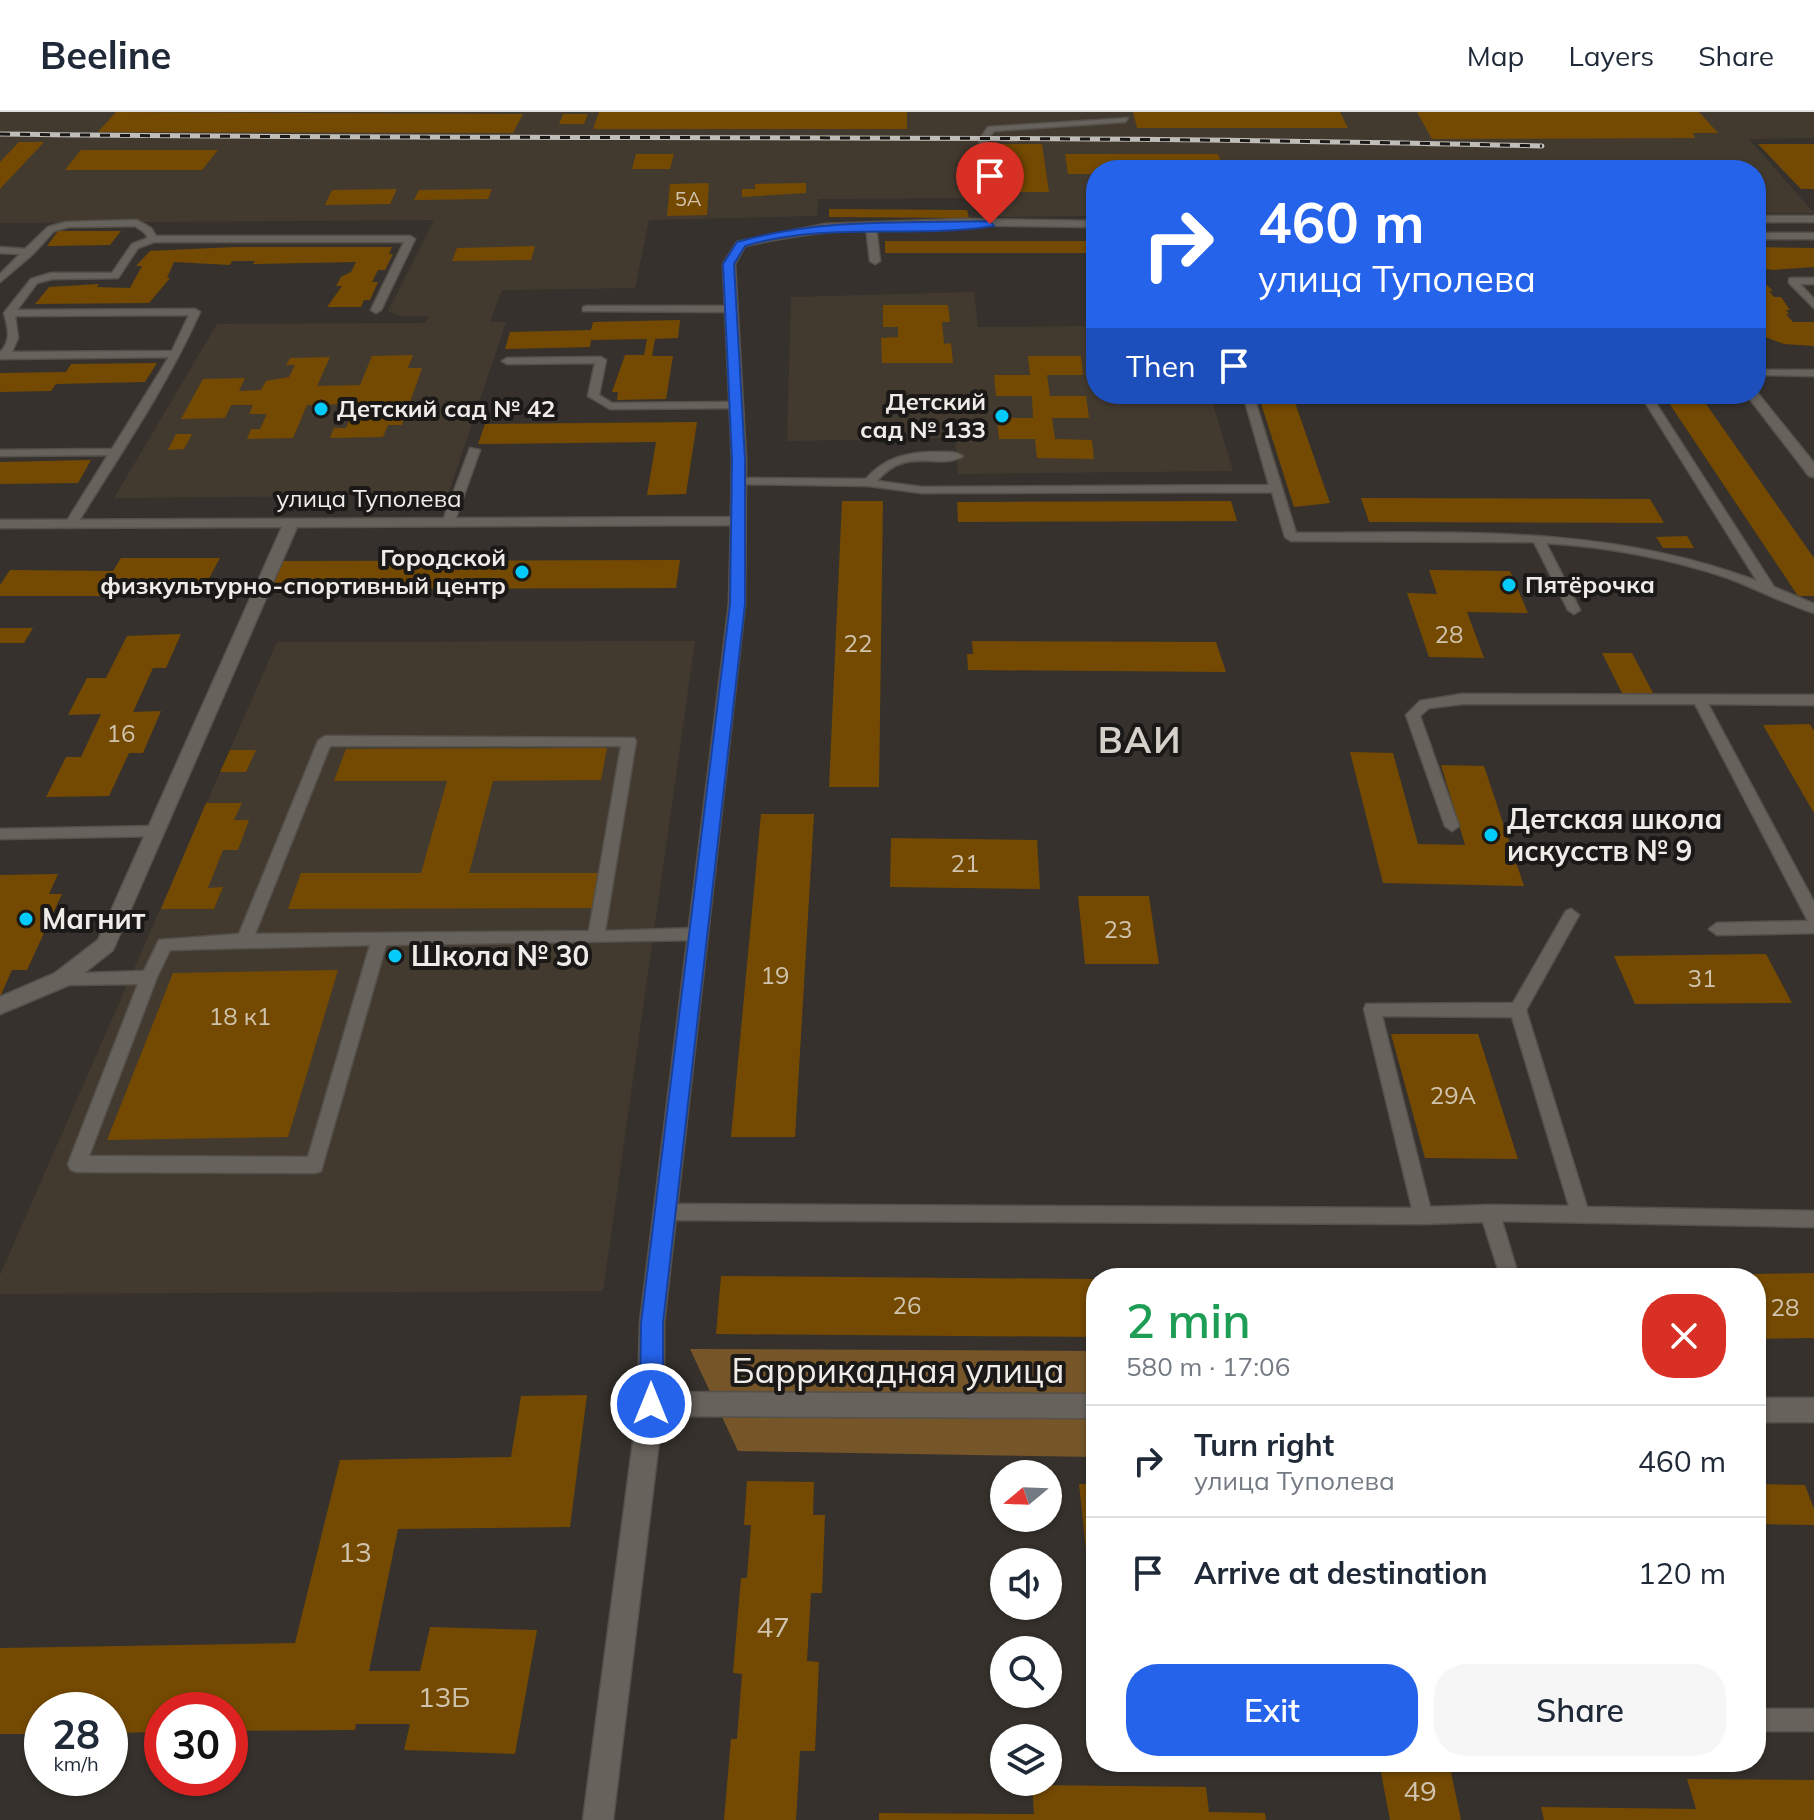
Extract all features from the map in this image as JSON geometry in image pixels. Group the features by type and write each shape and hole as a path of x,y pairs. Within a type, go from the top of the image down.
{"street":[{"path":"1766,219 1814,219"},
{"path":"598,1820 651,1404 652,1323 737,604 739,481 729,264 741,244 796,232 871,226 1086,224"},
{"path":"1761,404 1814,473"},
{"name":"улица Туполева","path":"0,524 739,521"},
{"path":"0,1006 62,979 106,945 291,523"},
{"name":"Баррикадная улица","path":"651,1404 1086,1406"},
{"path":"1766,1410 1814,1410"}],"lane":[{"path":"990,224 983,140 991,129 1125,120"},
{"path":"0,279 51,229 69,224 137,223 148,230 153,239"},
{"path":"871,226 875,261"},
{"path":"1766,236 1814,236"},
{"path":"9,313 34,281 51,276 115,276 135,246 153,239 410,239 376,310"},
{"path":"0,250 30,252"},
{"path":"1814,281 1792,281 1814,305"},
{"path":"587,309 729,309"},
{"path":"9,313 195,312 176,354 71,524"},
{"path":"9,313 15,332 3,355 176,354"},
{"path":"507,361 601,360 593,396 610,406 737,405"},
{"path":"1766,373 1814,373"},
{"path":"1251,404 1291,537 1538,539 1653,553 1768,588 1814,609"},
{"path":"1651,404 1768,588"},
{"path":"448,523 474,450"},
{"path":"0,453 117,452"},
{"path":"869,483 882,466 914,457 957,456"},
{"path":"739,481 869,483 922,490 1276,488"},
{"path":"1538,539 1574,610"},
{"path":"1452,826 1413,715 1425,704 1462,699 1814,700"},
{"path":"1700,701 1814,917"},
{"path":"245,940 325,741 629,741 596,937"},
{"path":"0,834 156,831"},
{"path":"1571,915 1518,1010 1580,1214"},
{"path":"1717,929 1814,927"},
{"path":"380,939 315,1165 77,1164 149,977 165,944 245,940 700,934"},
{"path":"62,979 149,977"},
{"path":"1423,1216 1372,1009 1518,1010"},
{"path":"666,1212 1423,1216 1490,1213 1814,1219"},
{"path":"1490,1213 1507,1268"},
{"path":"1766,1720 1814,1720"}],"shaded area":[{"path":"0,112 1814,112 1814,138 1749,139 1814,213 1766,213 1766,160 1086,160 1086,216 999,217 997,197 818,199 817,216 649,220 635,288 502,290 490,322 506,322 448,495 114,498 217,324 426,323 428,316 399,316 388,311 434,220 0,223"},
{"name":"Детский сад № 133","path":"974,292 978,327 1086,326 1086,404 1213,404 1233,471 958,474 955,438 787,441 791,297"},
{"name":"Школа № 30","path":"695,641 603,1291 0,1294 0,1275 277,642"},
{"path":"690,1349 1086,1351 1086,1457 738,1451"}],"building":[{"path":"116,112 523,114 513,133 98,132"},
{"path":"599,112 907,112 907,129 593,129"},
{"path":"1133,112 1340,112 1348,128 1137,128"},
{"path":"1417,112 1699,112 1718,133 1693,133 1695,138 1432,139"},
{"path":"563,114 588,114 584,124 559,124"},
{"path":"19,142 44,142 0,189 0,162"},
{"path":"998,144 1042,144 1049,192 1004,192"},
{"path":"1758,144 1814,144 1814,189 1801,189"},
{"path":"81,150 218,150 202,170 65,170"},
{"path":"636,154 674,154 670,169 632,169"},
{"path":"1065,154 1218,154 1220,160 1086,160 1086,174 1068,174"},
{"path":"709,183 707,215 667,216 670,184"},
{"path":"806,183 806,193 742,197 742,189 755,189 755,184"},
{"path":"397,189 390,204 325,205 332,190"},
{"path":"492,189 488,199 414,200 419,190"},
{"path":"829,209 967,210 969,218 829,217"},
{"path":"58,231 121,231 110,245 47,246"},
{"path":"885,241 1086,241 1086,253 885,253"},
{"path":"535,246 531,260 452,261 457,248"},
{"path":"234,247 392,247 389,254 393,254 385,270 378,270 372,282 378,282 370,300 364,300 361,307 327,307 342,286 336,286 341,277 351,272 356,262 253,264 255,261 232,261 230,265 174,262 167,278 170,278 149,303 35,304 49,287 99,284 97,287 130,288 142,266 136,266 150,251"},
{"path":"1766,247 1814,248 1814,267 1766,269"},
{"path":"1766,284 1774,297 1781,297 1790,310 1786,310 1789,314 1786,314 1793,322 1814,322 1814,346 1784,344 1766,337"},
{"path":"883,305 948,305 950,322 942,322 944,344 951,343 953,363 882,363 881,338 898,337 898,327 883,327"},
{"path":"680,320 678,338 655,339 652,356 673,356 666,399 617,400 618,392 612,392 625,355 644,355 647,339 591,340 590,347 505,349 510,332 591,330 593,322"},
{"path":"413,355 408,368 422,368 402,425 388,425 383,437 330,438 334,428 346,428 356,404 307,405 293,438 247,439 251,429 260,429 267,414 249,414 253,405 231,405 225,418 181,419 203,379 245,378 239,391 261,390 266,381 289,377 295,365 286,365 290,358 330,357 317,386 360,385 372,356"},
{"path":"1028,356 1081,356 1083,375 1047,375 1050,396 1086,396 1089,418 1052,418 1055,439 1092,440 1094,459 1037,458 1035,439 999,439 997,418 1033,418 1032,396 996,396 994,375 1030,375"},
{"path":"157,363 145,382 56,384 51,391 0,392 0,373 66,372 71,364"},
{"path":"1261,404 1295,404 1330,503 1294,507"},
{"path":"1670,404 1706,404 1814,558 1814,596 1798,596"},
{"path":"697,422 686,494 647,495 656,442 478,444 485,424"},
{"path":"176,434 192,434 184,449 168,450"},
{"path":"91,460 78,483 0,484 0,462"},
{"path":"1361,498 1650,499 1664,523 1369,522"},
{"path":"842,501 883,501 879,787 829,787"},
{"path":"1231,501 1237,521 958,522 957,502"},
{"path":"1687,536 1694,548 1663,548 1656,537"},
{"path":"121,558 220,558 206,584 111,584 103,596 0,596 0,585 10,570 113,571"},
{"path":"680,560 676,588 271,589 283,561"},
{"path":"1429,570 1510,571 1528,613 1467,612 1484,658 1429,657 1407,593 1437,594"},
{"path":"0,628 33,628 24,643 0,643"},
{"path":"181,634 166,668 153,668 133,712 161,711 143,753 129,753 109,796 46,797 66,757 81,757 101,714 68,715 87,678 106,678 127,636"},
{"path":"972,641 1216,642 1226,672 968,670 967,654 973,654"},
{"path":"1602,653 1632,653 1653,693 1622,693"},
{"path":"1810,724 1814,731 1814,813 1763,725"},
{"path":"607,748 601,780 493,781 469,873 599,873 592,908 288,909 301,873 421,873 447,781 334,781 346,749"},
{"path":"230,750 256,750 246,772 220,772"},
{"path":"1350,752 1393,753 1418,844 1465,845 1441,765 1484,766 1524,886 1383,883"},
{"path":"206,803 242,803 234,820 249,820 238,850 223,850 208,888 223,887 214,909 161,909"},
{"path":"761,814 814,814 795,1137 731,1137"},
{"path":"891,838 1037,840 1040,889 890,887"},
{"path":"58,874 49,894 62,894 27,970 12,970 0,997 0,875"},
{"path":"1078,896 1149,896 1159,964 1085,964"},
{"path":"1766,954 1792,1003 1635,1004 1614,956"},
{"path":"338,970 288,1137 107,1140 173,973"},
{"path":"1391,1034 1478,1034 1518,1159 1425,1158"},
{"path":"1814,1273 1814,1338 1766,1339 1766,1274"},
{"path":"721,1276 1086,1279 1086,1337 716,1334"},
{"path":"587,1395 570,1527 398,1529 369,1671 420,1671 430,1627 537,1630 515,1754 404,1750 410,1724 356,1724 355,1730 248,1731 248,1692 144,1692 144,1732 128,1733 128,1692 24,1692 24,1734 0,1734 0,1648 295,1643 340,1460 511,1457 521,1396"},
{"path":"747,1481 814,1482 813,1515 825,1515 822,1593 811,1593 807,1661 819,1662 815,1751 800,1751 796,1820 724,1820 731,1739 737,1739 742,1674 733,1673 741,1578 747,1578 751,1525 744,1525"},
{"path":"1079,1484 1086,1484 1086,1550"},
{"path":"1766,1484 1805,1485 1814,1509 1814,1525 1766,1524"},
{"path":"1381,1772 1451,1772 1461,1820 1390,1820"},
{"path":"1687,1779 1814,1780 1814,1820 1544,1820 1541,1807 1696,1809"},
{"path":"1062,1785 1206,1787 1209,1812 1265,1813 1266,1820 879,1820 879,1813 1034,1814 1033,1796 1062,1796"}],"railway":[{"path":"0,134 964,138 1542,146"}],"place":[{"name":"Детский сад № 42","path":"321,409"},
{"name":"Детский сад № 133","path":"1002,416"},
{"name":"Городской физкультурно-спортивный центр","path":"522,572"},
{"name":"Пятёрочка","path":"1509,585"},
{"name":"Детская школа искусств № 9","path":"1491,835"},
{"name":"Магнит","path":"26,919"},
{"name":"Школа № 30","path":"395,956"}],"district":[{"name":"ВАИ","path":"1140,740"}],"route":[{"path":"651,1404 652,1323 708,876 737,604 739,460 729,264 741,244 771,235 821,228 990,224"}]}
